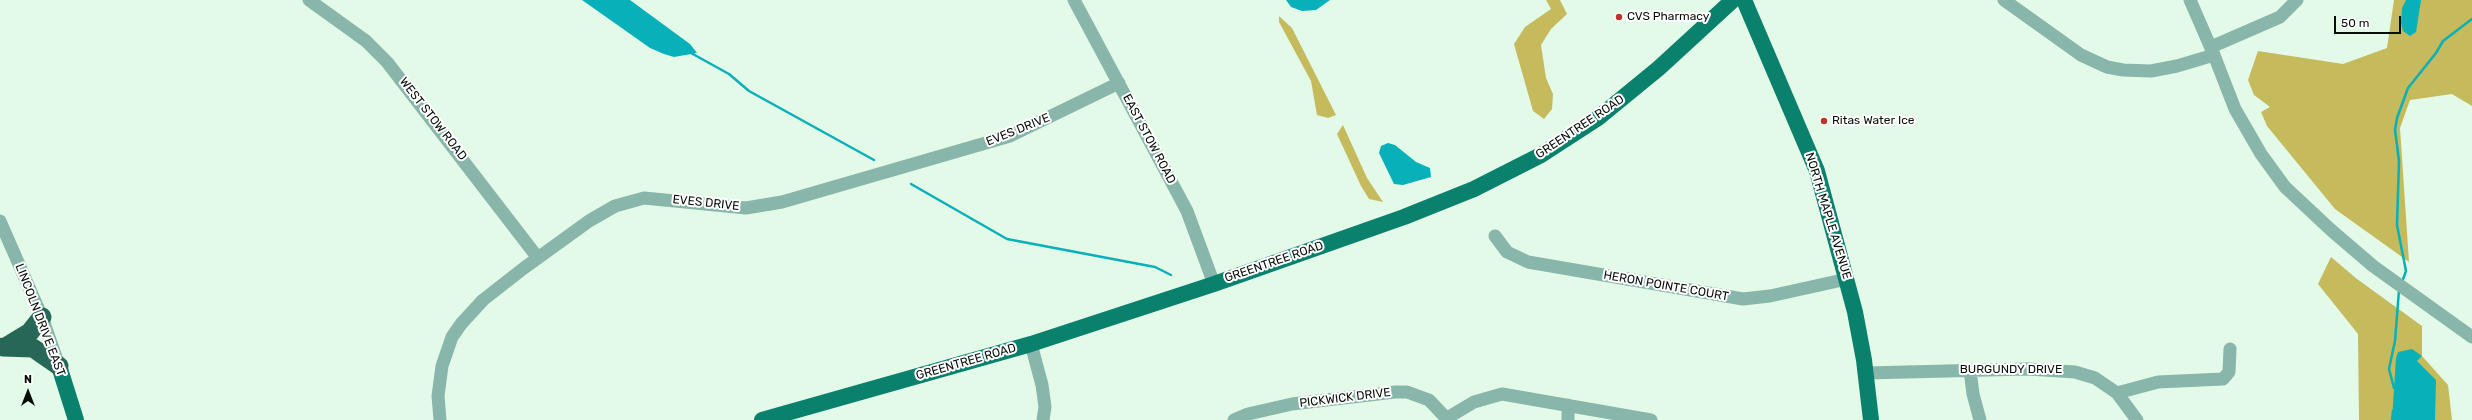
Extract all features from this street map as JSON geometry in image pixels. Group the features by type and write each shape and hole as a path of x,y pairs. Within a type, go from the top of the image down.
{"highway":[{"path":"2,348 25,336 42,317"},
{"path":"2,348 33,348 59,366"}],"main road":[{"name":"GREENTREE ROAD","path":"762,420 1031,344 1214,284 1451,199 1534,159 1580,130 1620,101 1733,0"},
{"name":"NORTH MAPLE AVENUE","path":"1744,0 1817,171 1847,279 1866,373 1871,420"},
{"name":"LINCOLN DRIVE EAST","path":"59,366 76,420"}],"street":[{"name":"WEST STOW ROAD","path":"309,0 366,41 388,62 538,258"},
{"name":"EAST STOW ROAD","path":"1074,0 1187,211 1214,284"},
{"path":"2004,0 2082,55 2107,67 2128,70 2164,69 2212,51 2280,17 2297,0"},
{"path":"2190,0 2229,95 2243,124 2261,154 2285,187 2331,230 2373,266 2472,337"},
{"name":"EVES DRIVE","path":"440,420 439,381 446,351 452,337 461,324 479,304 538,258 602,212 629,201 660,198 746,208 782,202 1004,138 1049,119 1119,83"},
{"name":"LINCOLN DRIVE EAST","path":"0,221 42,317 59,366"},
{"name":"HERON POINTE COURT","path":"1495,236 1507,252 1528,262 1743,299 1770,296 1847,279"},
{"path":"1031,344 1043,390 1043,420"},
{"path":"2117,393 2158,382 2223,379 2229,372 2230,349"},
{"name":"BURGUNDY DRIVE","path":"1866,373 2055,369 2075,372 2095,378 2117,393 2137,420"},
{"path":"1970,370 1973,394 1980,420"},
{"name":"PICKWICK DRIVE","path":"1234,420 1248,414 1292,404 1395,392 1407,392 1429,400 1448,419"},
{"path":"1448,419 1474,402 1502,394 1651,420"},
{"path":"1568,405 1568,420"}],"shaded area":[{"path":"1546,0 1560,0 1567,14 1551,29 1541,45 1546,78 1553,94 1552,109 1544,119 1533,111 1514,44 1525,27 1551,9"},
{"path":"2394,0 2472,0 2472,106 2452,94 2410,100 2400,128 2409,262 2335,209 2267,126 2261,112 2270,107 2254,95 2248,80 2258,51 2343,64 2387,48"},
{"path":"1279,16 1292,28 1336,115 1328,118 1317,115 1311,81 1279,22"},
{"path":"1343,125 1367,178 1383,202 1369,199 1361,186 1337,134"},
{"path":"2331,257 2357,279 2422,326 2422,356 2448,385 2452,420 2359,420 2358,334 2318,284"}],"water":[{"path":"582,0 630,0 690,44 697,53 674,57 650,48"},
{"path":"1286,0 1330,0 1316,10 1302,11 1291,7"},
{"path":"2406,0 2421,0 2416,32 2410,36 2403,31 2401,23 2402,8"},
{"path":"1388,143 1395,145 1416,162 1430,168 1431,177 1403,185 1394,184 1379,153 1381,146"},
{"path":"2412,349 2422,356 2417,361 2436,380 2435,420 2392,420 2396,358 2398,352"}],"waterway":[{"path":"2402,282 2406,271 2397,225 2399,161 2395,130 2397,118 2408,88 2436,53 2443,41 2472,19"},
{"path":"691,53 729,74 749,91 874,160"},
{"path":"911,184 1007,239 1155,267 1171,275"},
{"path":"2394,388 2389,369 2395,341 2399,290"},
{"path":"2392,420 2393,411"}],"place":[{"name":"CVS Pharmacy","path":"1619,17"},
{"name":"Ritas Water Ice","path":"1824,121"}]}
